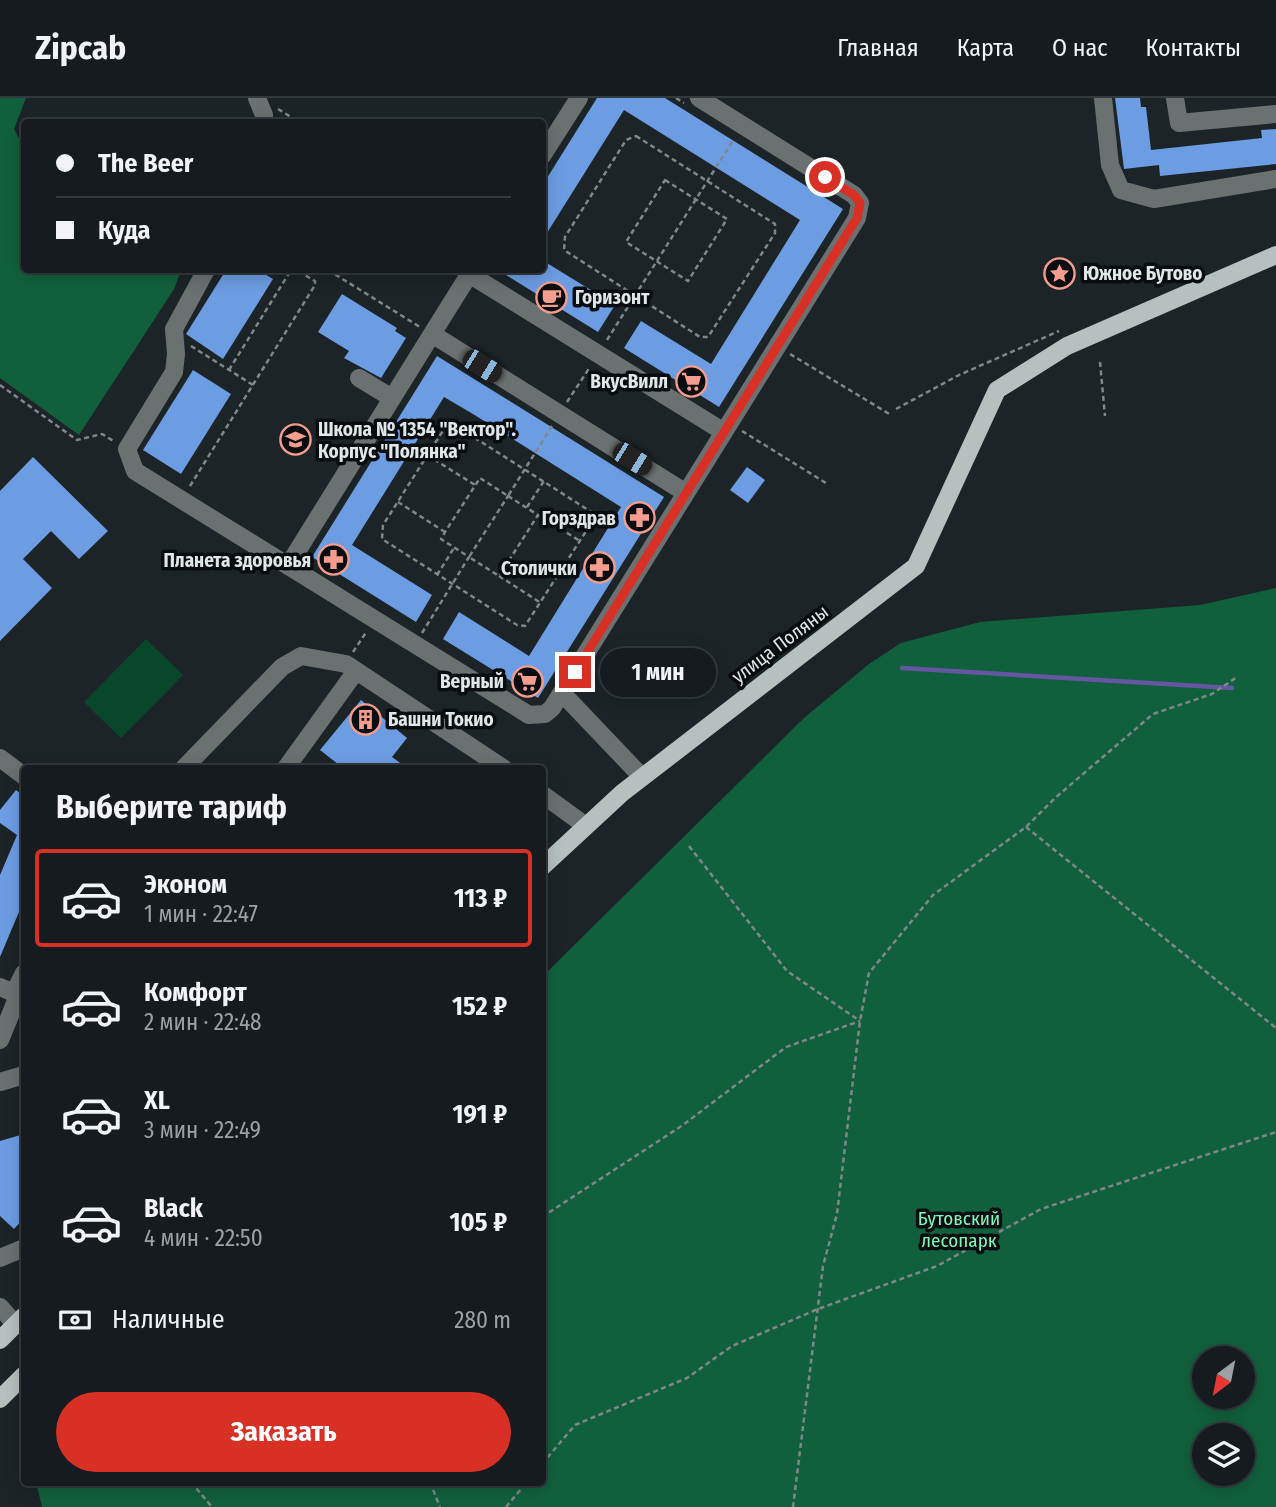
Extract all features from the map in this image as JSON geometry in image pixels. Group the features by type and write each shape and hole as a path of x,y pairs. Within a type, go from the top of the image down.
{"main road":[{"name":"улица Поляны","path":"546,863 642,777 916,566 997,390 1067,346 1276,255"},
{"path":"0,1340 20,1320"},
{"path":"0,1399 21,1378"}],"street":[{"path":"257,98 264,115 263,119"},
{"path":"546,150 579,98"},
{"path":"1103,98 1110,165 1121,190 1154,199 1276,179"},
{"path":"1175,98 1179,123 1276,114"},
{"path":"204,273 178,315 173,335 176,354 174,372 127,449 135,471 529,715 545,714 562,693 857,218 860,203 854,195 693,102"},
{"path":"288,566 470,273"},
{"path":"473,273 598,353 727,427"},
{"path":"432,334 555,418 686,493"},
{"path":"359,378 392,398"},
{"path":"187,765 282,667 301,656 333,660 356,671 482,763"},
{"path":"288,765 356,671"},
{"path":"562,693 642,777"},
{"path":"0,758 21,774"},
{"path":"546,797 586,826"},
{"path":"0,1040 16,1002 7,990 21,976"},
{"path":"0,1082 21,1076"},
{"path":"0,1258 21,1249"},
{"path":"0,1307 20,1320"}],"path":[{"path":"676,98 693,102"},
{"path":"636,136 772,220 776,228 711,334 700,337 635,296 568,254 563,244 626,141 636,136"},
{"path":"425,628 555,418 733,141"},
{"path":"665,180 696,199 727,219 688,281 626,242 665,180"},
{"path":"229,370 289,273"},
{"path":"181,500 316,283 301,273"},
{"path":"333,273 432,334"},
{"path":"896,409 959,376 1069,327"},
{"path":"173,335 253,385"},
{"path":"777,346 891,415"},
{"path":"1100,362 1105,416"},
{"path":"0,385 78,440 102,434 127,449"},
{"path":"453,424 593,513 592,522 528,623 521,627 382,539 383,525 427,455 444,429 453,424"},
{"path":"727,427 826,483"},
{"path":"427,455 475,485"},
{"path":"541,603 441,539 445,532 480,478 580,541"},
{"path":"527,507 544,480"},
{"path":"398,502 445,532"},
{"path":"499,576 538,514"},
{"path":"437,575 454,548"},
{"path":"416,629 428,636"},
{"path":"793,1507 824,1266 837,1214 860,1021 869,973 933,895 1026,827 1055,798 1153,714 1212,694 1237,677"},
{"path":"1026,827 1276,1028"},
{"path":"689,846 787,971 860,1021"},
{"path":"546,1214 683,1125 786,1047 860,1021"},
{"path":"546,1459 575,1425 687,1378 732,1346 818,1309 937,1266 1041,1209 1276,1132"},
{"path":"194,1486 212,1507"},
{"path":"432,1486 440,1507"},
{"path":"506,1507 524,1486"}],"green space":[{"path":"0,98 26,98 14,129 21,138 21,273 180,273 174,289 79,435 0,378"},
{"name":"Бутовский лесопарк","path":"1276,588 1276,1507 42,1507 37,1486 546,1486 546,973 804,718 869,664 901,643 980,622 1200,605"},
{"path":"146,639 183,675 121,738 84,702"}],"building":[{"path":"597,98 665,98 843,209 719,407 624,348 641,321 711,364 800,220 624,110 546,235 546,180"},
{"path":"1115,98 1140,98 1141,107 1146,107 1151,150 1262,138 1261,130 1276,129 1276,164 1160,176 1159,165 1124,169"},
{"path":"546,262 615,305 598,332 503,273 546,273"},
{"path":"224,273 263,273 273,279 223,359 186,334"},
{"path":"342,294 397,328 395,331 406,338 381,378 344,358 349,351 318,332"},
{"path":"437,356 664,497 538,698 443,639 459,612 529,656 621,507 473,414 444,397 352,545 432,595 416,622 312,557"},
{"path":"193,370 231,394 181,474 143,450"},
{"path":"33,457 108,531 79,559 51,531 23,559 52,588 0,641 0,491"},
{"path":"747,467 765,480 748,503 730,490"},
{"name":"Башни Токио","path":"361,700 407,738 392,757 403,765 339,765 320,750"},
{"path":"16,790 21,794 21,907 0,957 0,875 17,835 0,823 0,810"},
{"path":"21,1135 21,1221 14,1229 0,1216 0,1141"}],"waterway":[{"path":"902,668 1232,688"}],"place":[{"name":"Южное Бутово","path":"1060,273"},
{"name":"Горизонт","path":"552,297"},
{"name":"ВкусВилл","path":"691,381"},
{"name":"Школа № 1354 \"Вектор\". Корпус \"Полянка\"","path":"295,440"},
{"name":"Горздрав","path":"639,518"},
{"name":"Планета здоровья","path":"334,560"},
{"name":"Столички","path":"600,568"},
{"name":"Верный","path":"527,681"},
{"name":"Башни Токио","path":"365,719"}],"route":[{"path":"575,672 857,218 860,203 854,195 825,177"}]}
